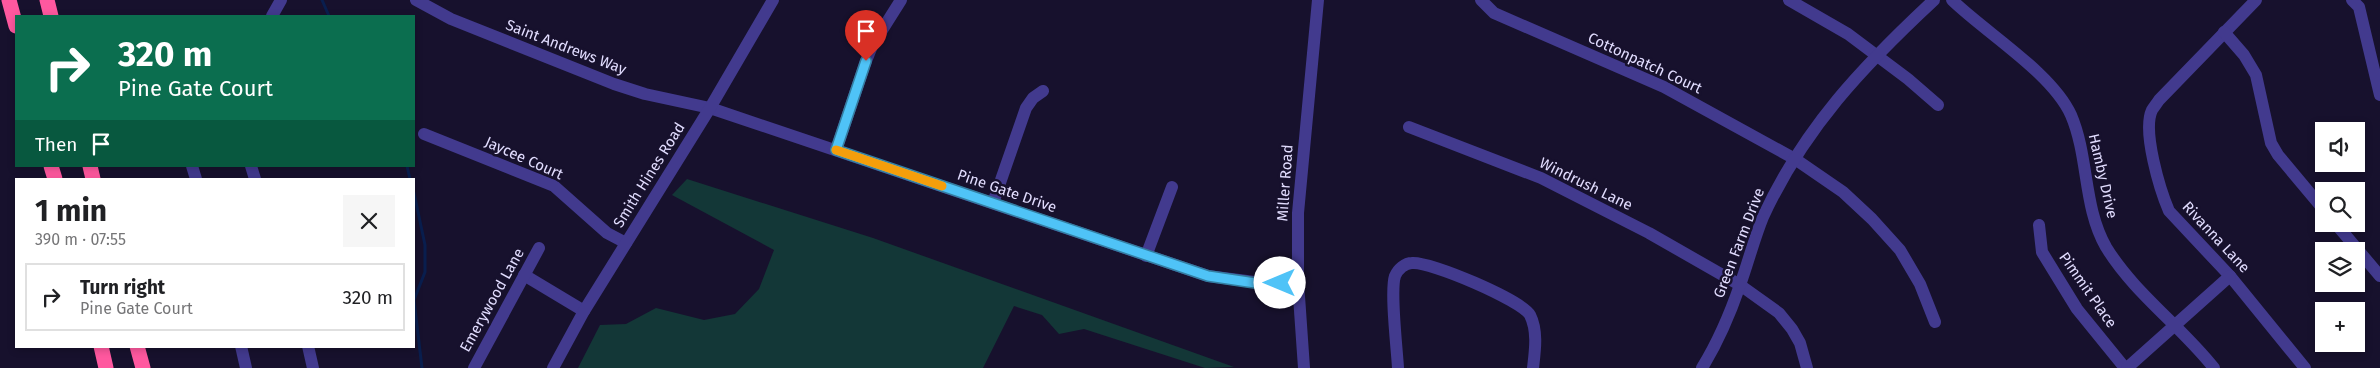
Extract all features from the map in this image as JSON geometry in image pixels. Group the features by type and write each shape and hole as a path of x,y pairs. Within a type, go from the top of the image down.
{"highway":[{"path":"9,0 15,22"},
{"path":"47,0 51,15"},
{"path":"101,348 106,368"},
{"path":"138,348 143,368"}],"street":[{"path":"273,15 281,0"},
{"name":"Saint Andrews Way","path":"416,0 451,18 614,84 645,94 710,108"},
{"path":"836,150 872,46 901,0"},
{"name":"Miller Road","path":"1304,368 1298,282 1299,198 1318,0"},
{"name":"Cottonpatch Court","path":"1481,0 1494,13 1664,87 1795,159 1843,192 1900,250 1920,284 1935,322"},
{"path":"1789,0 1848,34 1938,105"},
{"name":"Green Farm Drive","path":"1702,368 1726,322 1763,218 1795,159 1836,99 1877,55 1934,0"},
{"name":"Hamby Drive","path":"1952,0 2043,78 2064,102 2077,133 2093,212 2103,240 2118,265 2131,280 2176,325 2214,368"},
{"name":"Rivanna Lane","path":"2256,0 2152,110 2149,133 2163,198 2169,211 2230,276 2305,368"},
{"path":"2352,0 2359,7 2380,95"},
{"name":"Smith Hines Road","path":"553,368 584,312 710,108 771,1"},
{"path":"2224,32 2244,55 2256,75 2271,143 2278,155 2315,199"},
{"path":"993,203 1026,108 1033,98 1043,91"},
{"name":"Pine Gate Drive","path":"710,108 1146,256 1226,280 1262,284 1298,282"},
{"name":"Windrush Lane","path":"1409,127 1541,178 1649,234 1740,285 1779,313 1792,329 1800,343 1807,368"},
{"name":"Jaycee Court","path":"424,134 554,186 602,229 626,243"},
{"path":"1146,256 1172,187"},
{"name":"Pimmit Place","path":"2039,225 2042,252 2078,309 2126,368"},
{"path":"2343,232 2380,276"},
{"name":"Emerywood Lane","path":"474,368 540,248"},
{"path":"1398,368 1395,276 1401,267 1411,263 1434,266 1507,298 1529,313 1534,326 1533,368"},
{"path":"524,275 584,312"},
{"path":"2126,368 2230,276"},
{"path":"242,348 246,368"},
{"path":"308,348 313,368"}],"green space":[{"path":"687,179 873,238 1234,367 1205,368 1084,329 1059,334 1042,315 1014,306 983,368 578,368 600,325 626,324 656,308 704,320 735,314 759,289 774,250 672,195"}],"waterway":[{"path":"322,0 329,15"},
{"path":"407,167 410,178"},
{"path":"415,198 425,245 425,272 415,297"},
{"path":"415,308 422,368"}],"slow traffic":[{"path":"836,150 942,186"}],"route":[{"path":"866,61 836,150 1208,276 1262,284 1280,283"}]}
